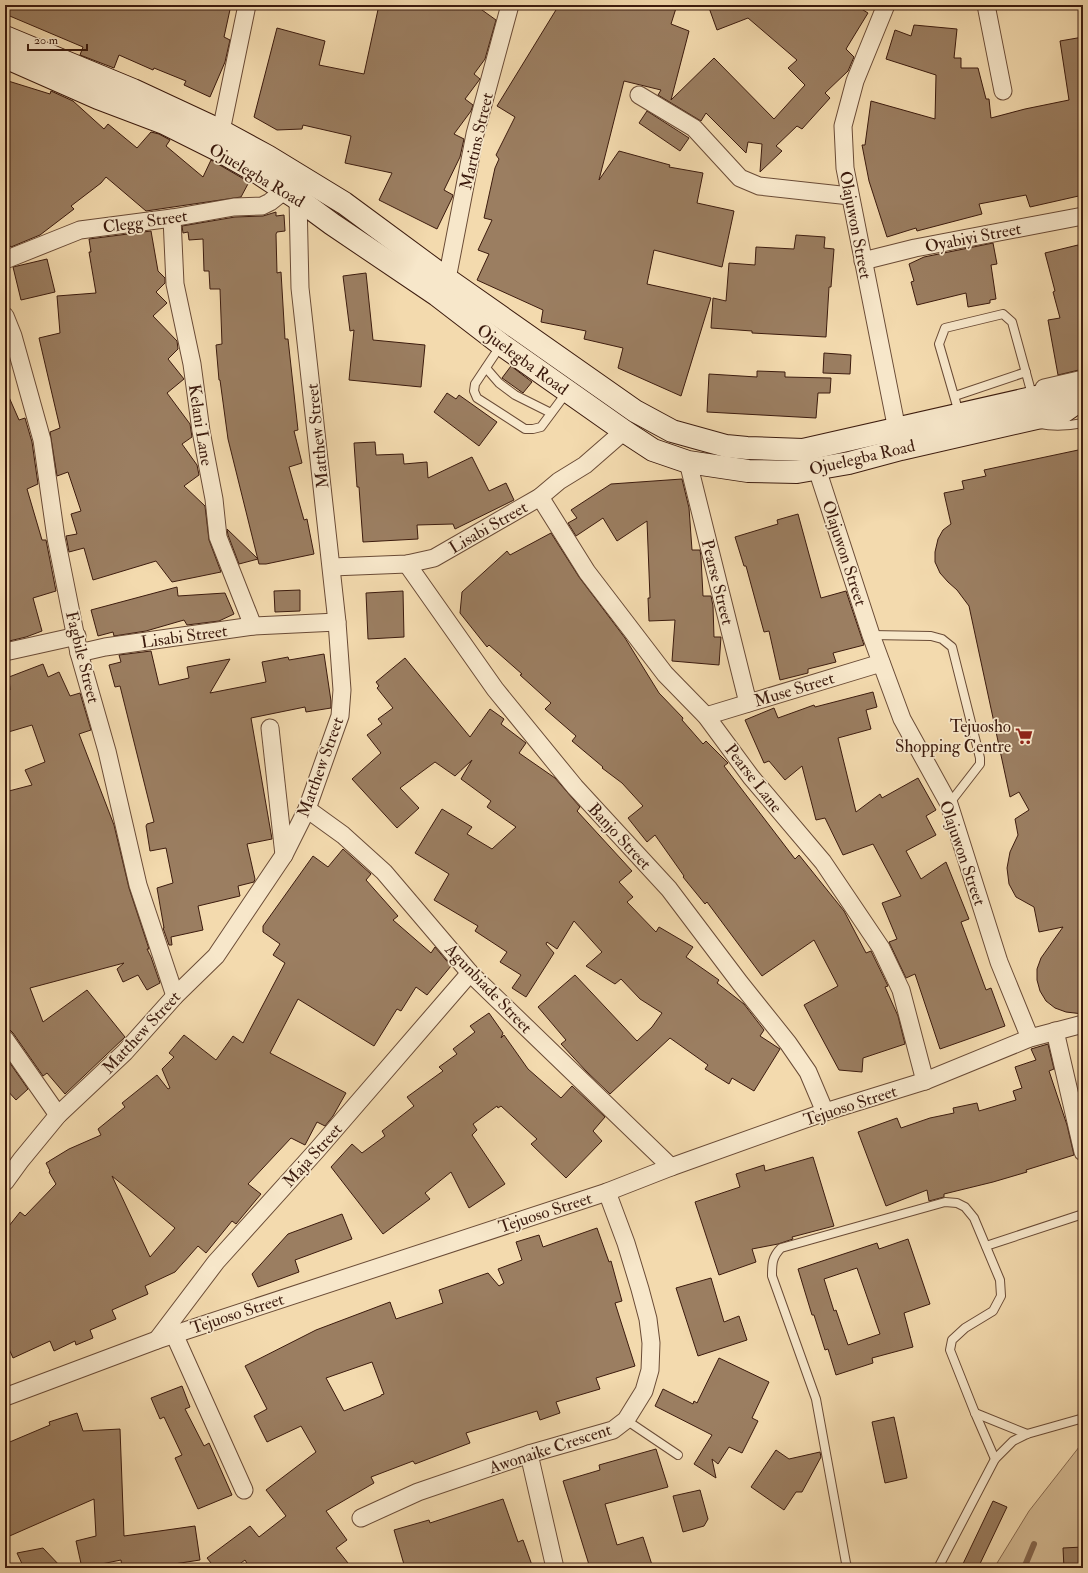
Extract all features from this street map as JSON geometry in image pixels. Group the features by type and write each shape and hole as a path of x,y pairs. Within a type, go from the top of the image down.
{"main road":[{"name":"Ojuelegba Road","path":"5,37 133,90 221,131 267,156 344,203 447,279 635,411 672,431 726,446 795,450 899,439 1022,421 1063,412 1083,397"},
{"name":"Ojuelegba Road","path":"5,57 98,98 164,123 218,150 257,172 292,194 332,224 437,295 502,345 624,431 653,450 688,462 748,471 797,472 817,469 849,463 899,439 957,405 1008,404 1054,393 1083,397"}],"street":[{"path":"221,131 247,5"},
{"name":"Martins Street","path":"447,279 475,134 510,5"},
{"name":"Olajuwon Street","path":"886,5 855,81 843,126 845,168 850,196 888,376 899,439"},
{"path":"986,5 1003,91"},
{"path":"639,95 694,128 740,178 759,186 850,196"},
{"name":"Clegg Street","path":"5,260 80,230 172,218 234,207 262,206 292,194"},
{"name":"Matthew Street","path":"5,1182 20,1160 58,1115 125,1052 175,996 216,956 284,854 307,809 340,716 342,690 332,567 300,288 292,194"},
{"name":"Oyabiyi Street","path":"863,261 915,248 1083,216"},
{"name":"Kelani Lane","path":"172,218 175,284 192,364 201,431 214,499 218,537 253,626"},
{"name":"Fagbile Street","path":"5,316 13,336 42,440 56,538 77,636 79,653 107,750 138,885 175,996"},
{"path":"1008,404 1031,392 1083,379"},
{"name":"Lisabi Street","path":"332,567 407,564 434,558 540,497 560,481 585,465 624,431"},
{"name":"Pearse Street","path":"688,462 748,703"},
{"name":"Olajuwon Street","path":"817,469 881,663 902,720 949,804 999,962 1030,1038"},
{"name":"Pearse Lane","path":"540,497 587,572 665,674 706,716 752,777 823,862 881,948 901,990 926,1081"},
{"name":"Banjo Street","path":"407,564 495,689 575,787 669,889 740,983 788,1043 808,1072 825,1112"},
{"name":"Lisabi Street","path":"79,653 105,646 253,626 337,622"},
{"path":"5,652 77,636"},
{"name":"Muse Street","path":"706,716 881,663"},
{"path":"270,728 284,854"},
{"name":"Agunbiade Street","path":"307,809 343,835 384,872 470,973 671,1167"},
{"name":"Maja Street","path":"157,1340 216,1262 318,1150 470,973"},
{"name":"Tejuoso Street","path":"5,1397 174,1334 607,1192 671,1167 825,1112 926,1081 1030,1038 1083,1024"},
{"path":"1055,1031 1083,1152"},
{"path":"5,1038 58,1115"},
{"name":"Awonaike Crescent","path":"361,1518 418,1492 529,1454 614,1430 626,1420 644,1391 650,1370 651,1343 648,1318 640,1289 626,1243 607,1192"},
{"path":"174,1334 244,1490"},
{"path":"529,1454 555,1568"}],"lane":[{"path":"1026,372 957,405 939,344 945,328 1003,314 1012,322 1026,372 1031,392"},
{"path":"502,345 475,384 474,391 477,398 525,429 533,429 540,427 567,391"},
{"path":"486,368 499,383 515,395 551,413"},
{"path":"1022,421 1054,427 1083,423"},
{"path":"872,635 931,636 942,639 952,646 980,758 980,764 949,804"},
{"path":"848,1568 834,1504 816,1399 772,1276 772,1262 775,1254 781,1248 945,1202 956,1203 965,1207 974,1218 1000,1280 1001,1296 992,1311 965,1328 952,1340 950,1350 974,1413 995,1459"},
{"path":"986,1246 1083,1214"},
{"path":"974,1413 1028,1434"},
{"path":"938,1568 995,1459 1013,1441 1028,1434 1080,1419"},
{"path":"626,1420 678,1455"}],"shaded area":[{"path":"1083,1442 1083,1568 994,1568 1029,1511"}],"building":[{"path":"5,5 231,5 224,37 230,40 225,62 210,97 184,85 186,81 154,68 153,70 119,55 114,68 80,55 83,47 5,14"},
{"path":"379,5 475,5 496,20 485,59 474,74 480,79 465,99 473,105 471,111 454,134 464,139 460,157 444,190 453,195 437,229 379,200 392,173 345,163 351,136 303,125 302,129 277,130 254,117 277,28 325,41 319,65 364,74"},
{"path":"559,5 677,5 671,24 689,31 671,100 714,58 774,119 805,85 788,68 797,60 748,18 717,30 708,5 855,5 868,13 846,49 854,57 848,71 825,93 830,98 802,129 797,126 776,146 782,151 760,172 762,144 748,142 746,153 706,113 701,121 658,95 661,90 624,81 599,180 619,151 670,165 669,167 703,173 697,203 734,211 722,267 654,250 647,284 711,298 681,396 618,368 623,348 584,339 586,331 541,322 543,310 477,280 489,254 478,250 492,220 484,218 495,168 499,159 496,155 515,117 497,106"},
{"path":"914,25 957,29 954,58 961,58 961,68 978,68 986,99 989,99 991,118 1069,100 1060,41 1083,37 1083,195 1030,207 1026,195 979,204 982,214 917,231 916,228 887,237 869,181 862,145 865,145 871,101 935,119 936,75 886,59 895,30 911,36"},
{"path":"5,80 50,94 51,91 73,101 104,129 108,124 137,148 151,132 159,134 170,140 166,146 203,177 211,160 249,182 241,197 146,211 106,177 101,183 71,206 74,209 40,235 11,247 5,240"},
{"path":"647,111 689,138 680,151 639,123"},
{"path":"276,212 276,216 284,215 285,231 277,232 276,234 277,273 281,272 285,339 288,339 298,430 294,431 302,463 289,467 304,520 307,519 314,554 266,564 259,564 228,439 219,380 216,345 222,344 220,289 210,289 209,271 204,271 203,239 189,240 188,232 183,233 182,226 235,217 263,216"},
{"path":"151,231 158,271 165,278 165,283 156,292 167,303 153,316 177,341 178,349 168,359 184,379 167,393 190,424 192,437 182,444 197,465 199,475 184,486 205,506 209,540 221,572 172,582 156,561 93,580 84,548 69,552 66,536 77,534 71,514 81,511 68,472 57,476 50,432 60,428 39,338 60,333 57,296 96,293 89,252 91,252 89,239"},
{"path":"796,235 825,237 824,248 834,249 831,287 829,287 826,337 752,333 752,331 711,328 713,298 726,301 729,263 755,265 756,247 794,249"},
{"path":"993,243 997,264 991,265 996,299 990,300 990,303 968,307 966,293 917,305 911,282 914,281 909,264 924,257"},
{"path":"1078,245 1083,265 1083,369 1058,375 1048,320 1060,318 1045,253"},
{"path":"47,259 55,292 21,300 13,267"},
{"path":"366,273 373,340 425,345 421,387 349,380 354,330 350,331 343,276"},
{"path":"824,353 851,355 850,374 823,373"},
{"path":"511,366 532,382 523,393 502,378"},
{"path":"757,371 785,372 785,377 831,378 830,393 818,393 816,418 707,412 709,374 757,377"},
{"path":"5,388 19,420 25,418 32,442 38,484 27,489 42,540 46,540 56,591 33,598 42,631 5,642"},
{"path":"447,393 456,399 459,395 497,422 479,446 434,412"},
{"path":"375,442 376,455 403,454 404,464 427,462 428,478 472,457 489,491 506,483 514,500 455,529 453,524 417,525 418,539 363,542 354,443"},
{"name":"Tejuosho Shopping Centre","path":"1083,449 1083,1014 1066,1012 1055,1008 1046,1001 1040,991 1037,980 1037,969 1041,958 1063,927 1039,932 1034,907 1016,897 1009,884 1007,868 1010,852 1018,835 1015,819 1029,810 1019,792 1010,797 969,606 957,590 940,573 935,562 935,552 938,539 943,530 951,524 944,493 964,489 962,481 986,476 984,470"},
{"path":"682,479 689,508 692,550 700,550 703,596 711,596 713,606 714,637 721,637 719,665 672,661 675,620 649,621 648,598 650,598 647,521 617,541 603,518 576,536 568,523 577,518 571,510 611,484"},
{"path":"798,514 821,598 846,591 864,645 833,653 836,662 808,669 808,673 780,680 769,631 764,632 746,566 744,566 735,537 778,524 777,520"},
{"path":"227,529 258,559 239,564"},
{"path":"551,533 579,577 625,638 659,693 683,718 682,720 703,744 706,741 728,763 724,766 795,859 799,855 844,911 866,953 871,951 888,986 885,987 898,1016 905,1044 863,1058 862,1072 839,1070 804,1005 838,986 814,940 762,976 707,902 705,904 683,877 684,876 655,835 647,842 628,818 643,806 622,783 602,768 603,767 572,741 576,736 545,709 551,703 520,675 522,674 489,645 487,647 460,613 462,592 507,551 510,555"},
{"path":"177,587 178,596 225,593 234,614 219,621 187,625 184,620 146,631 114,636 113,632 98,636 91,610"},
{"path":"300,590 300,611 275,612 274,591"},
{"path":"403,591 404,637 368,639 366,593"},
{"path":"151,651 159,685 189,678 187,667 230,659 210,693 266,682 262,662 288,657 289,660 324,654 331,701 331,708 306,712 305,707 251,718 272,839 247,844 255,879 254,882 238,886 240,896 198,906 203,930 171,937 172,945 169,945 163,928 157,888 173,883 166,848 150,851 146,826 147,824 154,822 120,686 115,687 109,665 121,662 119,655"},
{"path":"405,658 470,737 490,709 504,719 501,724 526,743 519,753 555,778 580,807 577,811 632,871 619,882 633,897 627,902 656,932 659,927 693,947 686,957 719,980 717,983 744,1004 764,1030 760,1036 780,1049 754,1091 732,1078 729,1084 705,1069 708,1065 670,1038 610,1094 561,1044 566,1040 538,1007 575,975 637,1041 652,1027 662,1013 640,999 621,979 615,984 586,966 602,952 574,921 557,949 547,942 546,944 554,953 526,997 512,988 521,975 500,962 507,952 475,931 478,926 434,900 449,874 415,853 442,809 472,827 467,834 492,849 516,827 487,807 491,801 461,779 472,760 455,776 435,762 400,788 419,808 397,828 352,779 381,753 367,735 382,724 378,719 393,708 377,688 379,686 376,682"},
{"path":"43,664 48,677 59,672 70,696 80,693 91,730 79,734 114,825 129,888 149,949 147,949 160,983 147,990 138,975 123,982 117,969 124,963 30,988 43,1022 87,990 125,1037 65,1094 47,1073 43,1076 13,1033 10,1030 5,1029 5,792 32,785 25,770 45,762 32,725 5,733 5,691 10,690 9,677"},
{"path":"873,692 877,707 866,710 871,729 838,738 856,812 880,794 882,798 918,778 936,810 926,816 936,835 906,851 921,879 946,862 969,919 961,922 986,990 991,988 1005,1026 940,1049 915,974 906,978 889,942 897,939 882,903 901,896 873,844 843,855 825,818 816,820 802,766 785,780 769,761 764,763 745,720 774,708 778,718 814,705 815,707"},
{"path":"343,849 371,874 366,880 398,916 393,920 431,953 435,947 451,966 427,995 416,987 401,1011 397,1009 374,1046 298,999 270,1053 346,1093 333,1116 325,1126 317,1122 305,1145 291,1138 248,1184 261,1194 236,1224 232,1221 206,1253 198,1246 175,1272 145,1286 148,1294 112,1310 116,1319 90,1330 93,1338 76,1345 75,1341 54,1351 50,1341 13,1358 5,1340 5,1231 20,1212 25,1216 56,1184 46,1163 69,1149 101,1135 98,1129 125,1107 122,1103 157,1075 168,1089 170,1088 162,1069 174,1057 169,1053 184,1035 216,1060 233,1036 243,1043 285,963 273,955 280,944 263,932 263,926 313,856 328,867","holes":["112,1176 175,1228 150,1257"]},
{"path":"489,1013 503,1033 501,1038 504,1035 528,1069 561,1098 572,1086 605,1117 593,1131 602,1141 566,1178 531,1144 537,1139 501,1106 498,1108 497,1106 473,1124 477,1130 472,1135 505,1184 469,1208 451,1172 425,1193 430,1199 383,1234 331,1167 352,1144 362,1153 385,1136 382,1131 414,1106 407,1097 443,1071 439,1067 457,1054 453,1049 475,1032 470,1026"},
{"path":"1048,1044 1054,1069 1049,1071 1067,1125 1074,1155 1026,1170 1027,1172 944,1194 944,1197 929,1201 927,1190 886,1206 858,1132 897,1118 901,1128 930,1118 954,1113 953,1108 977,1103 979,1111 1016,1100 1013,1091 1022,1088 1015,1067 1036,1060 1031,1049"},
{"path":"5,1056 28,1089 16,1100 5,1088"},
{"path":"813,1157 834,1226 792,1237 793,1239 778,1244 752,1249 756,1262 719,1275 695,1202 740,1187 736,1174 764,1165 765,1171"},
{"path":"342,1214 352,1239 295,1260 299,1272 258,1287 252,1274 288,1234"},
{"path":"597,1228 609,1262 611,1261 622,1301 615,1303 635,1366 596,1378 600,1389 556,1402 560,1413 540,1420 537,1411 466,1433 470,1443 415,1464 413,1461 371,1477 374,1483 326,1511 347,1540 336,1548 352,1568 250,1568 245,1560 234,1568 215,1568 207,1558 250,1526 259,1537 286,1516 266,1490 316,1452 301,1426 267,1442 254,1416 267,1409 245,1366 316,1330 390,1302 396,1319 443,1303 439,1290 488,1273 499,1286 504,1283 498,1269 522,1260 516,1242 539,1235 543,1247","holes":["372,1362 384,1394 344,1411 326,1378"]},
{"path":"908,1239 930,1304 904,1313 913,1347 872,1358 873,1363 836,1375 828,1349 825,1350 814,1315 812,1315 798,1269 877,1243 879,1249","holes":["857,1268 880,1334 848,1345 836,1310 834,1311 824,1279"]},
{"path":"711,1278 724,1322 739,1316 747,1340 698,1356 676,1288"},
{"path":"719,1358 769,1382 752,1418 758,1421 742,1453 729,1447 718,1464 712,1459 716,1478 694,1464 712,1435 655,1406 663,1389 693,1404 694,1401 697,1403"},
{"path":"182,1386 190,1407 185,1409 204,1446 209,1443 232,1495 198,1509 175,1458 182,1455 164,1417 160,1419 151,1398"},
{"path":"77,1413 83,1431 120,1429 124,1536 195,1526 200,1560 148,1568 122,1568 121,1560 82,1568 76,1541 96,1536 94,1499 5,1538 5,1444 50,1425 49,1422"},
{"path":"894,1417 907,1478 885,1483 872,1422"},
{"path":"656,1449 668,1487 605,1504 617,1545 643,1537 653,1568 590,1568 563,1481 600,1470 599,1465"},
{"path":"776,1450 789,1459 820,1452 821,1457 802,1492 796,1492 784,1510 751,1487"},
{"path":"700,1490 708,1519 704,1526 683,1532 673,1496"},
{"path":"503,1499 518,1542 523,1540 533,1568 405,1568 394,1530 429,1520 430,1523"},
{"path":"993,1501 1007,1507 978,1568 961,1568"},
{"path":"1083,1547 1083,1568 1064,1568 1063,1548"},
{"path":"43,1548 62,1568 24,1568 17,1553"}],"waterway":[{"path":"1024,1568 1034,1544"}],"place":[{"name":"Tejuosho Shopping Centre","path":"1024,736"}]}
